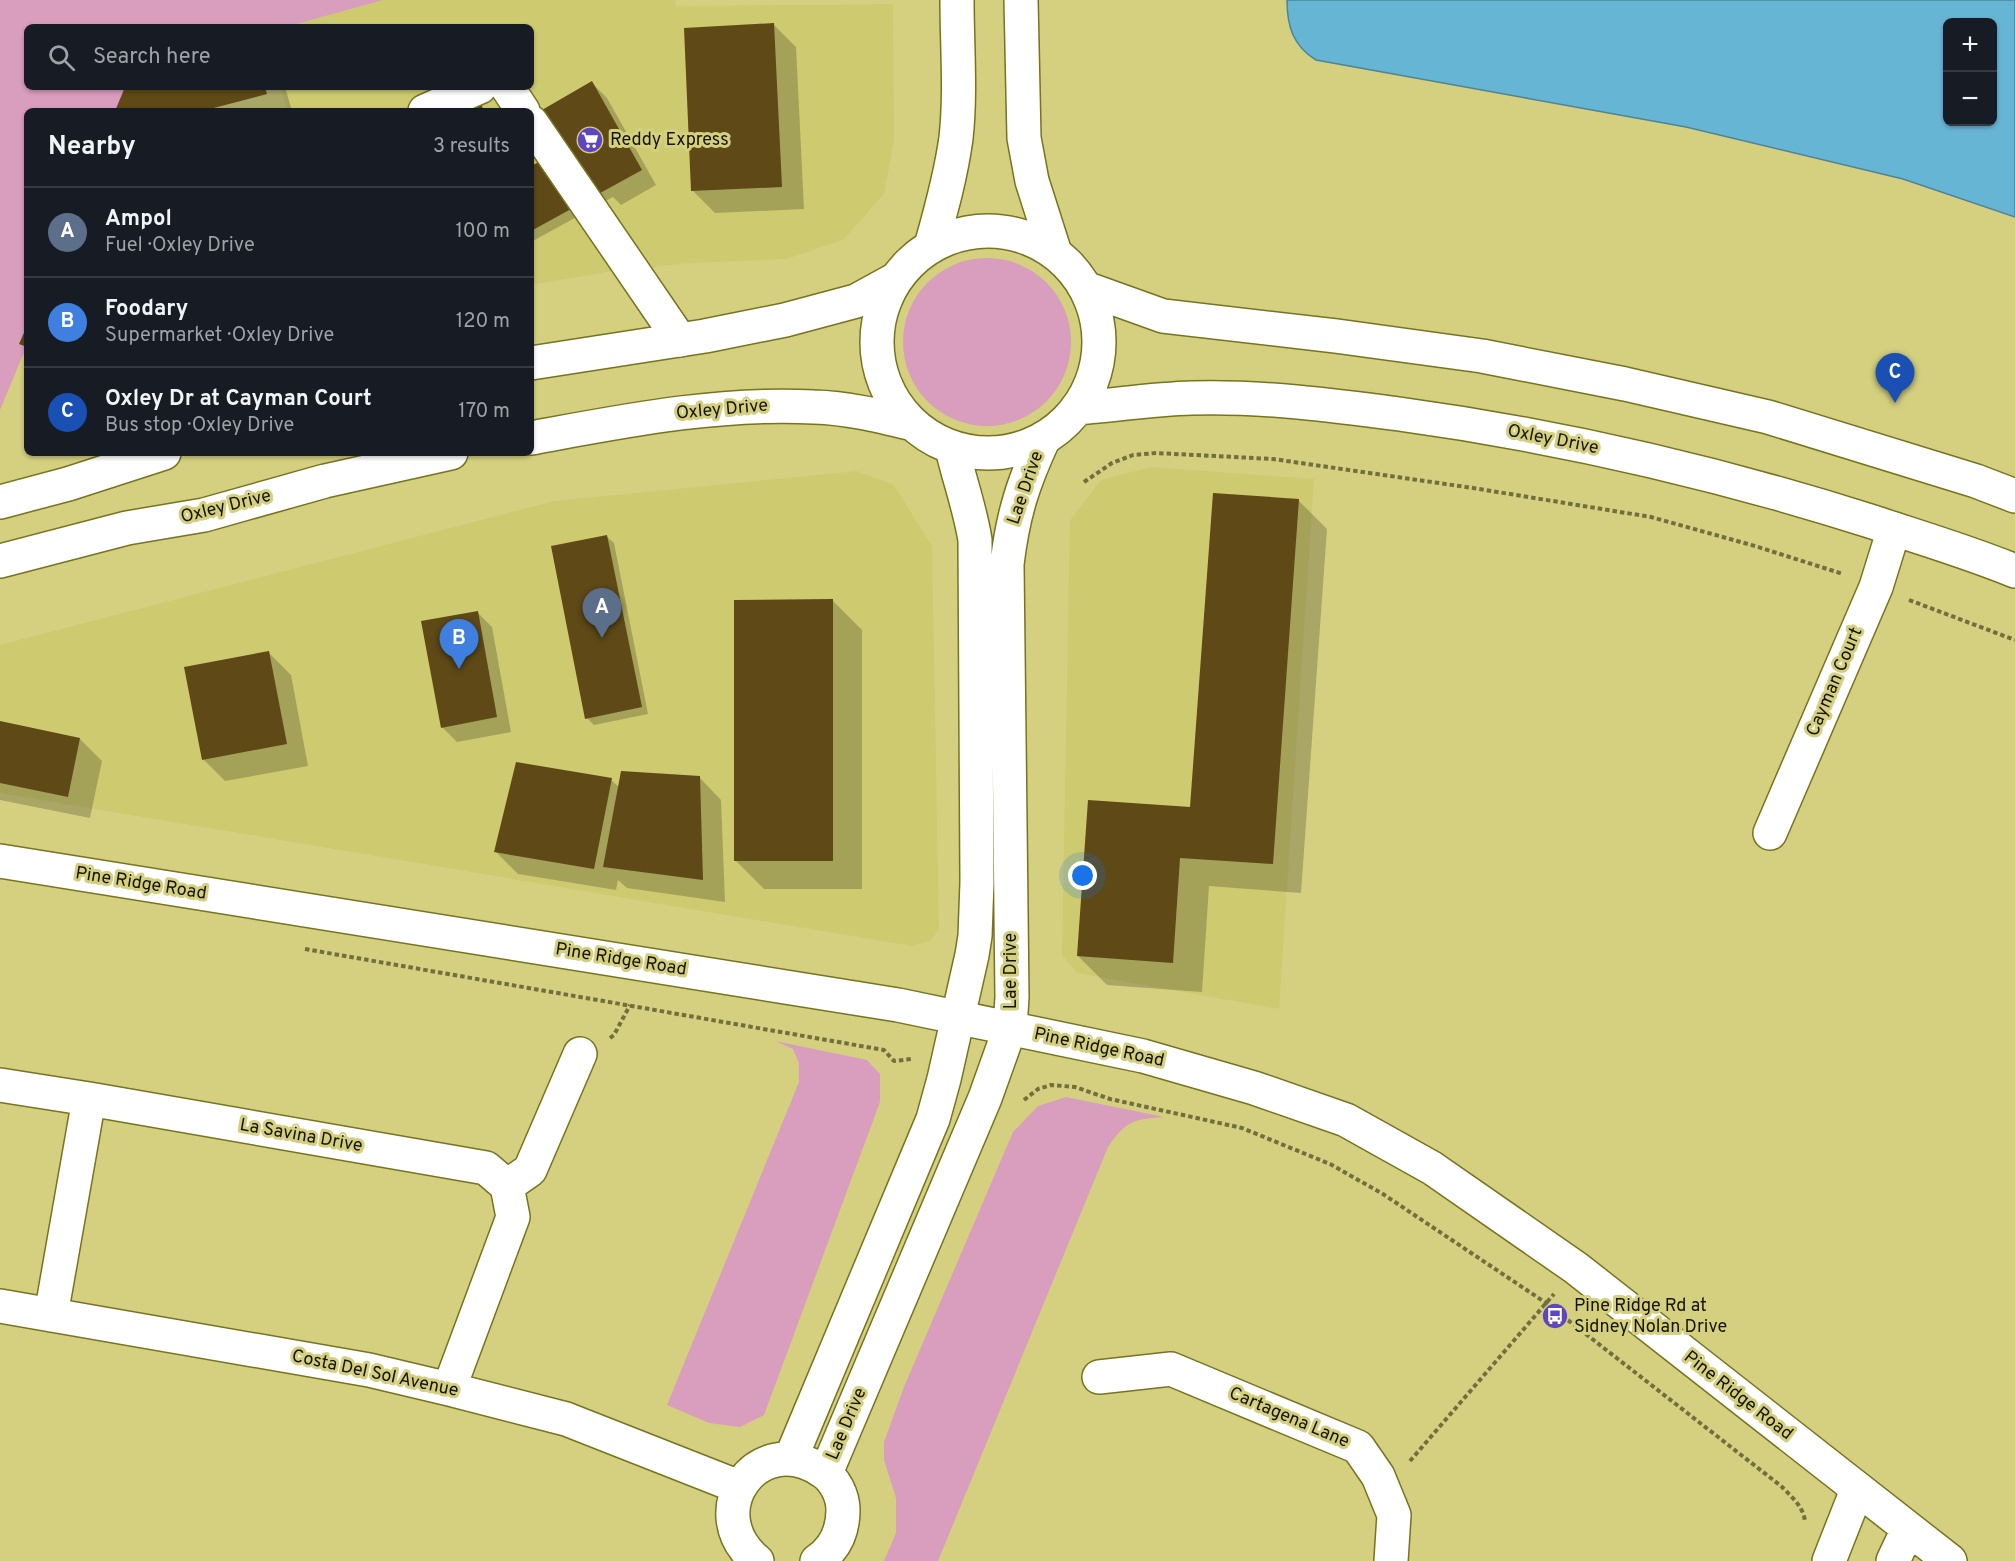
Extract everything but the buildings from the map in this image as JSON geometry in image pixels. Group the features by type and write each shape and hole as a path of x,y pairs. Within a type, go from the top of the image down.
{"street":[{"path":"931,246 950,175 956,138 957,0"},
{"path":"1021,0 1024,138 1032,180 1055,253"},
{"path":"432,108 473,90"},
{"path":"509,90 522,108"},
{"path":"534,126 680,340"},
{"path":"985,230 1004,231 1040,243 1055,253 1072,269 1085,288 1097,322 1097,358 1093,376 1077,408 1062,425 1044,438 1022,448 999,453 975,453 952,448 931,438 913,424 892,400 880,371 877,340 882,308 896,279 911,261 931,246 966,233 985,230"},
{"path":"534,363 680,340 785,320 856,301 896,279"},
{"path":"1085,288 1163,316 1482,356 1625,384 1778,420 1976,481 2015,496"},
{"name":"Oxley Drive","path":"1077,408 1194,398 1326,405 1440,420 1534,436 1681,467 1839,511 2015,571"},
{"name":"Oxley Drive","path":"534,437 670,414 777,406 816,406 856,411 913,424"},
{"name":"Lae Drive","path":"826,1473 985,1098 1010,1028 1012,997 1006,564 1011,526 1017,503 1044,438"},
{"name":"Lae Drive","path":"791,1458 933,1119 975,936 977,882 975,540 969,507 952,448"},
{"path":"0,502 68,484 155,456"},
{"name":"Oxley Drive","path":"0,561 127,528 204,515 325,481 438,456"},
{"name":"Cayman Court","path":"1770,832 1876,587 1894,529"},
{"name":"Pine Ridge Road","path":"0,861 898,1005 1154,1058 1254,1088 1346,1120 1432,1168 1576,1268 1950,1561"},
{"path":"449,1389 513,1217 507,1186 530,1170 580,1054"},
{"name":"La Savina Drive","path":"0,1085 486,1168 507,1186"},
{"path":"51,1315 89,1099"},
{"name":"Costa Del Sol Avenue","path":"0,1306 369,1370 449,1389 566,1419 739,1487"},
{"name":"Cartagena Lane","path":"1100,1377 1171,1369 1358,1447 1378,1476 1394,1515 1391,1561"},
{"path":"757,1561 744,1549 736,1535 732,1519 733,1502 739,1487 749,1474 761,1465 776,1459 791,1458 810,1462 826,1473 837,1488 843,1506 843,1525 836,1542 824,1557 817,1561"},
{"path":"1829,1561 1857,1490"},
{"path":"1893,1561 1908,1529"}],"path":[{"path":"1084,482 1112,463 1133,455 1156,453 1273,459 1651,517 1833,571 2015,640"},
{"path":"303,949 884,1050 894,1061 913,1059"},
{"path":"1032,1093 1051,1085 1075,1087 1110,1100 1226,1124 1330,1164 1383,1194 1546,1303 1781,1486 1798,1503 1804,1515 1805,1524"},
{"path":"1378,1476 1400,1472 1576,1268"}],"shaded area":[{"path":"0,0 383,0 297,24 24,24 24,90 134,90 126,108 24,108 24,352 0,410"},
{"path":"383,0 675,0 676,6 893,4 894,140 884,194 843,240 787,259 690,263 613,271 534,284 534,108 286,108 282,90 534,90 534,24 297,24"},
{"path":"987,258 1003,259 1019,264 1047,282 1065,310 1070,326 1070,358 1065,374 1047,402 1019,420 1003,425 987,426 971,425 955,420 927,402 909,374 904,358 903,342 904,326 909,310 927,282 955,264 971,259"},
{"path":"1151,467 1314,479 1279,1009 1077,973 1062,955 1070,520 1101,480"},
{"path":"857,471 894,485 932,546 939,929 930,941 912,946 0,793 0,645 554,501"},
{"path":"775,1041 867,1060 880,1074 880,1102 764,1415 740,1427 709,1423 667,1405 799,1082 799,1063 793,1049"},
{"path":"1066,1097 1164,1117 1131,1123 1108,1147 938,1561 884,1561 896,1533 896,1498 884,1460 884,1442 904,1387 1013,1132 1038,1106"}],"water":[{"path":"1287,0 2015,0 2015,217 1903,179 1686,127 1316,60 1297,42 1288,18"}],"place":[{"name":"Reddy Express","path":"590,140"},
{"name":"Oxley Dr at Cayman Court","path":"1895,403"},
{"name":"Ampol","path":"602,638"},
{"name":"Foodary","path":"459,669"},
{"name":"Pine Ridge Rd at Sidney Nolan Drive","path":"1555,1316"}]}
